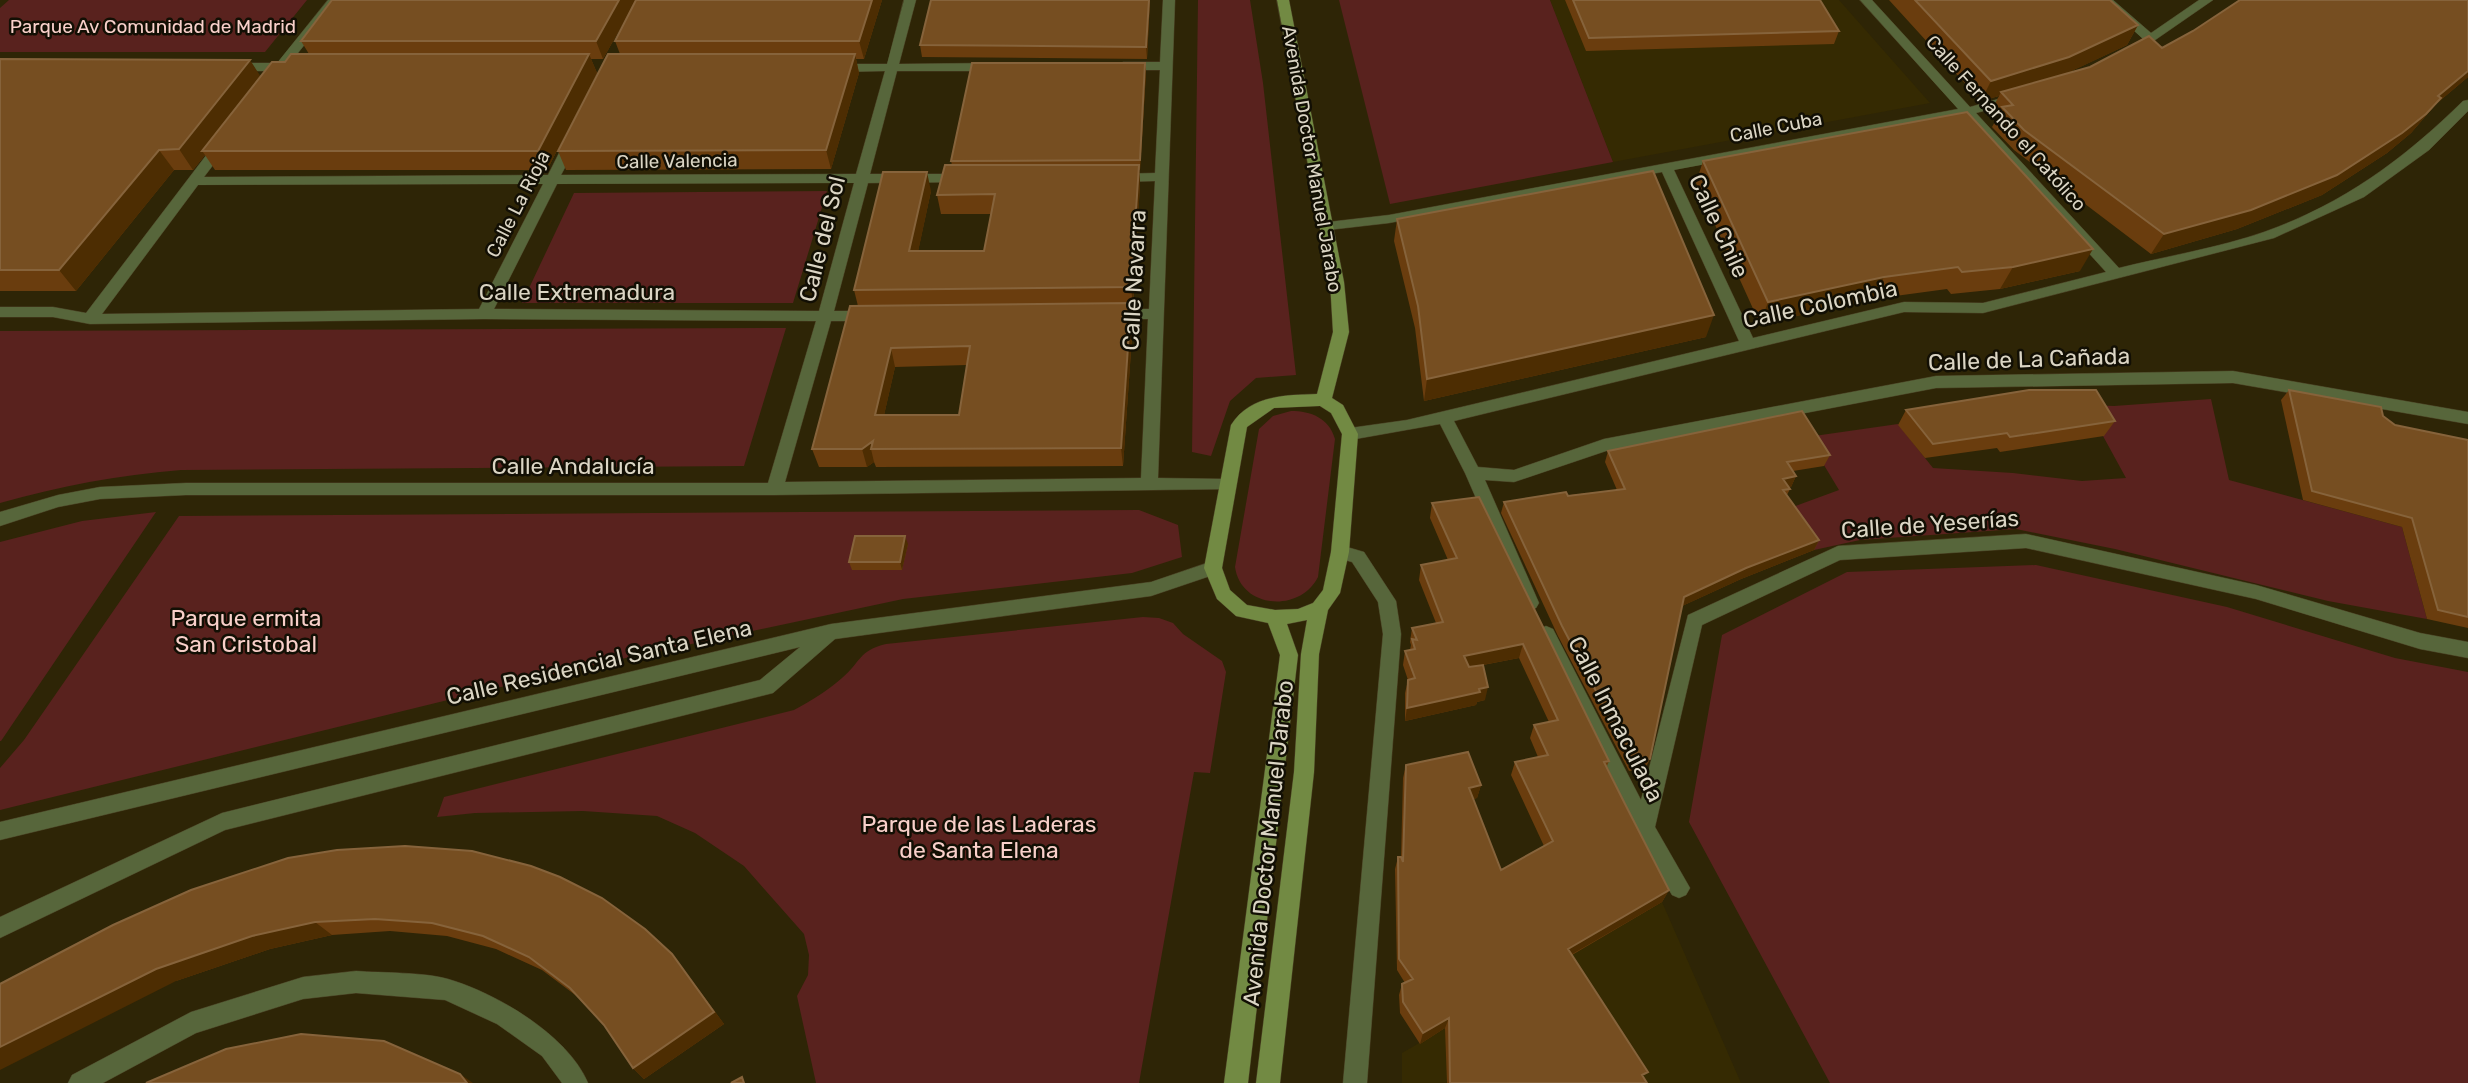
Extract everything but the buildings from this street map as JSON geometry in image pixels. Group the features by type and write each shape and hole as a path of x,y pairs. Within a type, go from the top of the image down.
{"street":[{"path":"264,88 334,0"},
{"name":"Calle del Sol","path":"775,489 825,317 909,0"},
{"name":"Calle Navarra","path":"1149,484 1169,0"},
{"name":"Avenida Doctor Manuel Jarabo","path":"1283,0 1328,226 1341,332 1323,400"},
{"name":"Calle Fernando el Católico","path":"1866,0 2116,274"},
{"path":"2106,0 2151,39"},
{"path":"2122,58 2207,0"},
{"path":"1111,66 1167,66"},
{"path":"214,67 308,67"},
{"path":"827,68 1013,67"},
{"name":"Calle Cuba","path":"1328,226 1389,219 1969,111 2035,92"},
{"name":"Calle Colombia","path":"1350,434 1407,426 1904,307 1983,308 2269,235 2360,194 2424,147 2468,104"},
{"name":"Calle La Rioja","path":"484,314 580,124"},
{"path":"90,319 233,130"},
{"name":"Calle Chile","path":"1666,167 1748,343"},
{"path":"1108,178 1162,177"},
{"name":"Calle Valencia","path":"193,181 986,178"},
{"name":"Calle Extremadura","path":"0,312 53,312 90,319 484,314 880,316"},
{"path":"1086,314 1155,314"},
{"name":"Calle de La Cañada","path":"1473,473 1514,476 1604,445 1936,382 2233,377 2468,418"},
{"path":"1319,608 1299,616 1275,617 1242,611 1223,593 1213,568 1227,485 1239,425 1255,409 1272,401 1323,400 1337,410 1350,434"},
{"name":"Calle Inmaculada","path":"1444,417 1473,473 1528,598 1644,828 1679,888"},
{"name":"Avenida Doctor Manuel Jarabo","path":"1268,1083 1304,772 1310,654 1319,608 1331,593 1340,552 1350,434"},
{"path":"1149,484 1227,485"},
{"name":"Calle Andalucía","path":"0,519 58,500 100,493 186,489 775,489 1149,484"},
{"name":"Calle de Yeserías","path":"1644,828 1694,620 1838,553 2026,541 2256,592 2420,641 2468,650"},
{"path":"1340,552 1358,557 1387,601 1392,634 1355,1083"},
{"name":"Calle Residencial Santa Elena","path":"0,831 831,632 1150,589 1213,568"},
{"name":"Avenida Doctor Manuel Jarabo","path":"1236,1083 1289,655 1275,617"},
{"path":"0,928 222,822 766,687 831,632"},
{"path":"80,1083 191,1023 303,988 356,982 446,989 505,1016 550,1048 576,1083"}],"shaded area":[{"path":"1550,0 1839,0 1930,103 1613,162"},
{"path":"1662,902 1741,1083 1402,1083 1402,1053"}],"green space":[{"name":"Parque Av Comunidad de Madrid","path":"9,0 307,0 265,52 0,52 0,8"},
{"path":"1198,0 1250,0 1263,83 1296,375 1256,378 1230,401 1211,456 1192,452"},
{"path":"1339,0 1550,0 1613,162 1390,204"},
{"path":"827,191 793,303 522,303 574,193"},
{"path":"786,328 744,466 181,470 89,482 0,503 0,331"},
{"path":"2211,399 2229,480 2402,527 2427,619 2328,601 2115,549 2016,529 1860,540 1814,550 1788,515 1790,508 1839,490 1807,437 1898,424 1933,468 2082,481 2126,478 2086,405 2114,406"},
{"path":"1291,411 1318,417 1328,426 1335,439 1318,577 1310,589 1298,597 1272,601 1259,598 1248,591 1240,581 1235,567 1259,429 1273,416"},
{"name":"Parque ermita San Cristobal","path":"1139,510 1178,525 1182,557 1132,573 903,599 574,669 0,810 0,768 24,740 179,516"},
{"path":"156,512 0,741 0,542 82,521"},
{"path":"2036,565 2227,607 2395,658 2468,672 2468,1083 1830,1083 1689,822 1722,635 1847,572"},
{"name":"Parque de las Laderas de Santa Elena","path":"1143,617 1159,618 1173,623 1183,634 1222,661 1226,672 1210,773 1194,772 1139,1083 816,1083 797,996 808,975 809,955 804,934 744,866 695,833 657,816 583,811 475,813 437,817 444,797 794,710 836,683 870,650 886,644"}]}
